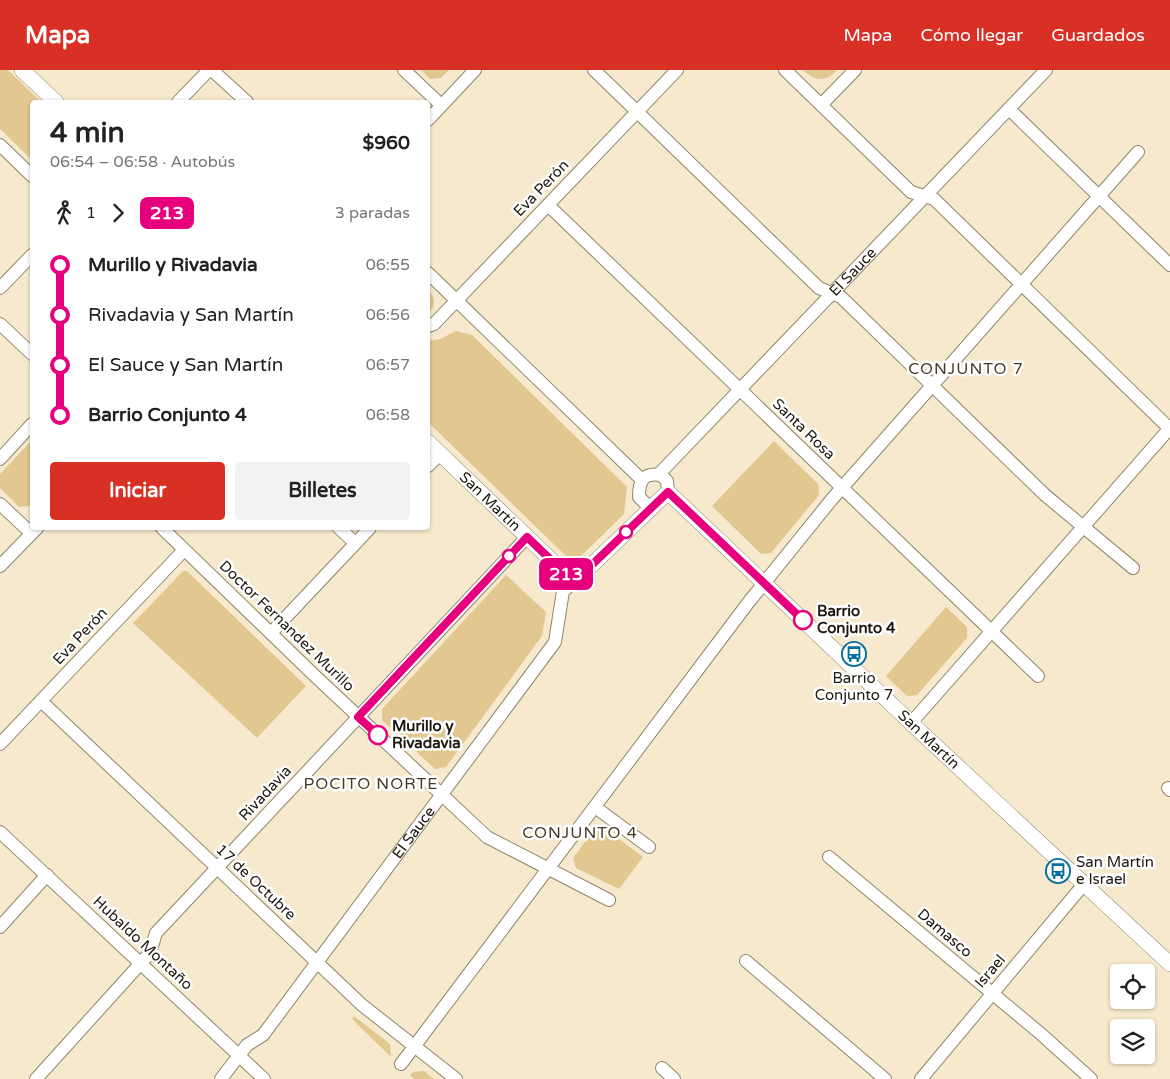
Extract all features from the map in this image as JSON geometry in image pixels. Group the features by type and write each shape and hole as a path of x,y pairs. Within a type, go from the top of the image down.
{"street":[{"path":"22,70 54,100"},
{"path":"180,100 211,70 245,100"},
{"path":"404,70 441,106"},
{"path":"430,118 475,70"},
{"path":"594,70 819,288 841,297 1045,495 1133,568"},
{"name":"Eva Perón","path":"430,325 434,324 677,70"},
{"path":"785,70 911,192 934,199 1170,429 911,723"},
{"path":"821,105 855,70"},
{"name":"El Sauce","path":"659,474 1046,70"},
{"path":"1009,109 1170,265"},
{"path":"0,145 30,174"},
{"path":"402,1064 764,583 842,488 1138,152"},
{"name":"Santa Rosa","path":"548,205 1038,676"},
{"path":"0,288 30,256"},
{"path":"430,275 641,479"},
{"path":"0,324 30,352"},
{"path":"0,459 30,426"},
{"name":"San Martín","path":"430,444 574,582"},
{"path":"430,464 440,454"},
{"path":"654,505 646,504 639,497 641,479 647,474 659,474 665,478 668,492"},
{"name":"El Sauce","path":"221,1079 247,1046 263,1036 555,642 563,591 668,492"},
{"name":"San Martín","path":"668,492 911,723 1170,964"},
{"path":"0,504 30,527"},
{"path":"0,566 34,530"},
{"name":"Doctor Fernandez Murillo","path":"164,530 358,717 487,837 609,900"},
{"path":"341,530 355,543"},
{"path":"271,633 368,530"},
{"name":"Rivadavia","path":"36,1079 141,963 150,952 156,933 527,537"},
{"name":"Eva Perón","path":"0,744 184,550"},
{"name":"17 de Octubre","path":"41,700 362,1005 456,1079"},
{"path":"595,807 648,847"},
{"name":"Hubaldo Montaño","path":"0,832 264,1079"},
{"name":"Damasco","path":"829,857 1041,1034 1091,1079"},
{"path":"0,927 47,875"},
{"name":"Israel","path":"921,1079 1084,884"},
{"path":"746,961 885,1079"},
{"path":"662,1068 674,1079"}],"shaded area":[{"path":"0,70 8,70 39,100 30,100 30,158 0,129"},
{"path":"421,70 449,70 441,78 430,79"},
{"path":"803,70 837,70 829,77 820,79 807,74"},
{"path":"430,292 434,301 430,311"},
{"path":"456,331 472,335 627,487 624,514 580,557 567,557 430,424 430,341 440,339"},
{"path":"774,441 818,484 819,495 771,553 761,554 712,506"},
{"path":"30,442 30,506 19,507 0,488 0,474"},
{"path":"183,571 187,571 306,686 257,738 133,623"},
{"path":"506,575 546,612 542,636 446,767 435,769 382,720 382,709"},
{"path":"946,607 967,627 967,638 917,695 907,696 886,676"},
{"path":"605,828 643,857 619,889 576,868 573,858 594,830"},
{"path":"354,1016 390,1044 391,1057 352,1019"},
{"path":"424,1071 434,1079 414,1079 410,1075 413,1072"}],"bus line":[{"name":"213","path":"378,735 358,717 527,537 574,582 668,492 803,620"}],"place":[{"name":"Barrio Conjunto 4","path":"803,620"},
{"name":"Barrio Conjunto 7","path":"854,654"},
{"name":"Murillo y Rivadavia","path":"378,735"},
{"name":"San Martín e Israel","path":"1058,871"}],"district":[{"name":"CONJUNTO 7","path":"966,369"},
{"name":"POCITO NORTE","path":"371,784"},
{"name":"CONJUNTO 4","path":"580,833"}]}
